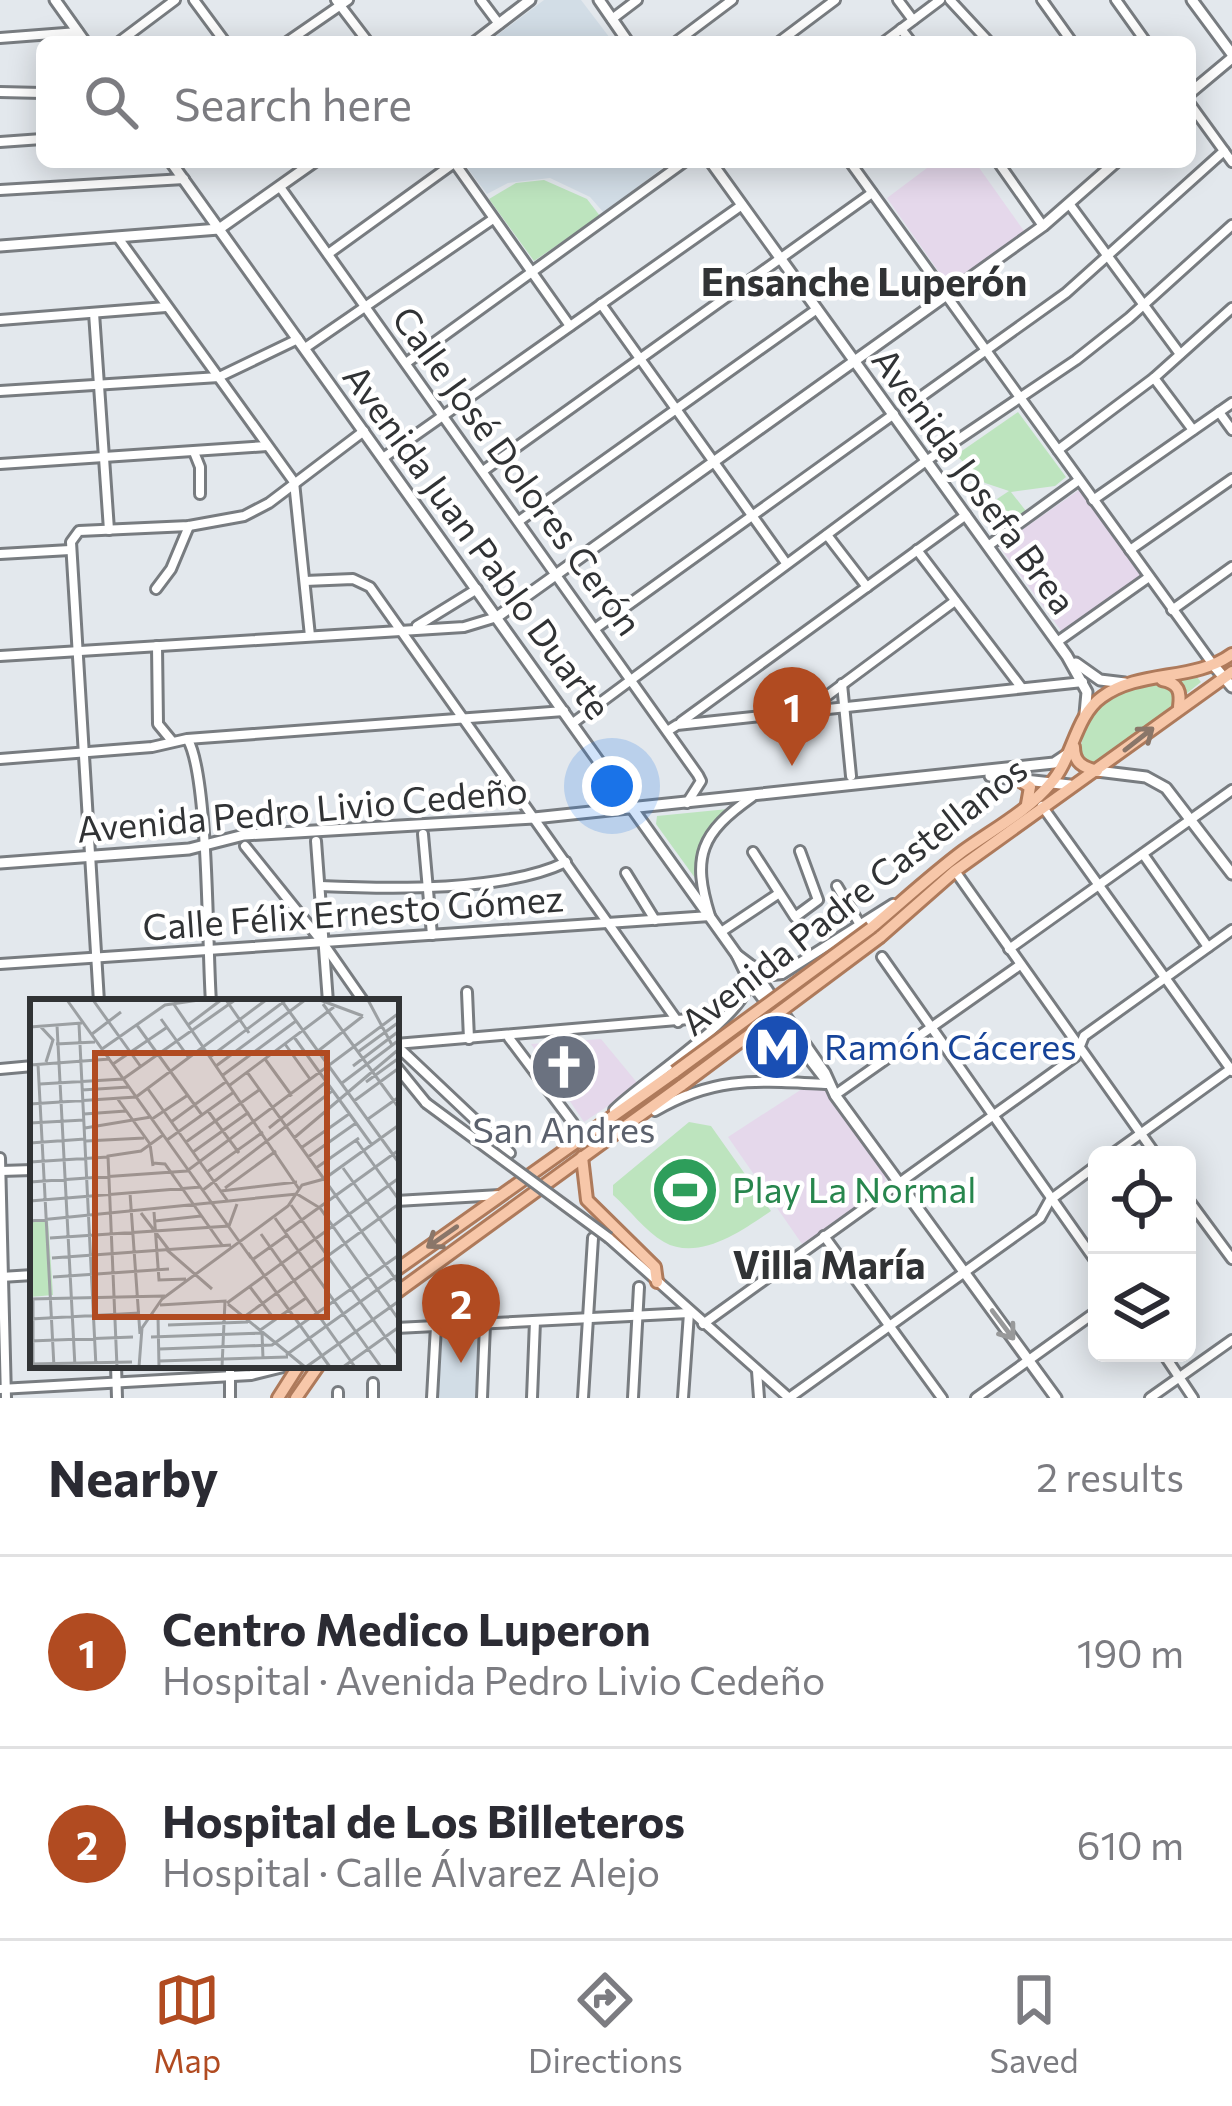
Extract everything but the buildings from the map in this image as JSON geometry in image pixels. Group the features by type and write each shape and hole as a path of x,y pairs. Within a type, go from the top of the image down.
{"main road":[{"path":"55,0 81,36"},
{"path":"483,36 530,0"},
{"path":"599,0 624,36"},
{"path":"1192,0 1232,56 1196,88"},
{"name":"Avenida Juan Pablo Duarte","path":"176,168 634,808 737,955 749,980 1056,1398"},
{"path":"0,246 219,229 306,168"},
{"name":"Avenida Josefa Brea","path":"719,168 1083,682"},
{"path":"497,617 1043,226 1110,168"},
{"path":"1084,718 1099,698 1139,682 1214,667 1232,654"},
{"name":"Avenida Josefa Brea","path":"1067,656 1100,680 1139,682"},
{"path":"1214,667 1230,679"},
{"path":"1154,679 1176,685 1181,693 1179,707"},
{"name":"Avenida Padre Castellanos","path":"399,1268 1070,785 1097,771 1179,707 1230,679"},
{"path":"1083,682 1088,698 1084,718"},
{"name":"Avenida Padre Castellanos","path":"399,1293 682,1085 904,897 1025,807 1051,783 1074,747 1084,718"},
{"path":"1074,747 1082,766 1146,777 1166,788 1232,874"},
{"name":"Avenida Pedro Livio Cedeño","path":"0,863 202,845 244,836 534,818 973,774 1054,763 1074,747"},
{"path":"973,774 1070,785"},
{"path":"1017,779 1030,788 1025,807"},
{"name":"Avenida Juan Pablo Duarte","path":"737,955 748,964 832,1089"},
{"path":"582,1157 587,1200 656,1267 656,1282"},
{"path":"278,1398 293,1368"},
{"path":"296,1398 317,1368"}],"street":[{"path":"127,36 176,0"},
{"path":"194,0 221,36"},
{"path":"481,0 499,24"},
{"path":"612,19 637,0"},
{"path":"684,36 732,0"},
{"path":"786,36 835,0"},
{"path":"898,0 913,20"},
{"path":"892,36 940,0"},
{"path":"950,0 983,36"},
{"path":"1042,0 1068,36"},
{"path":"1116,0 1142,36"},
{"path":"295,36 342,2 364,36"},
{"path":"901,29 906,36"},
{"path":"0,38 36,38"},
{"path":"0,92 36,93"},
{"path":"1196,112 1232,162"},
{"path":"0,142 36,139"},
{"path":"922,396 1066,293 1224,151"},
{"path":"328,254 447,168"},
{"path":"457,168 570,326"},
{"path":"406,363 676,168"},
{"path":"854,168 1214,667"},
{"path":"1002,168 1043,226"},
{"path":"0,190 184,179"},
{"name":"Calle José Dolores Cerón","path":"280,187 632,678 673,727 698,775 697,790 687,803"},
{"path":"483,470 872,193"},
{"path":"383,458 742,205"},
{"path":"1070,205 1180,354"},
{"path":"0,392 219,377 301,344 366,307 493,219"},
{"path":"573,723 786,562 1021,398 1144,305 1232,225"},
{"path":"119,238 294,482 310,636"},
{"path":"602,304 786,562"},
{"path":"0,320 167,308"},
{"path":"519,520 817,309"},
{"path":"1058,450 1231,312"},
{"path":"94,313 109,530"},
{"path":"1154,378 1193,430"},
{"path":"1093,500 1232,403"},
{"path":"1220,412 1232,430"},
{"path":"596,628 894,414"},
{"path":"99,999 70,550 79,532 189,526 257,511 364,431"},
{"path":"0,464 267,446"},
{"path":"194,452 200,467 200,494"},
{"path":"1130,550 1232,479"},
{"path":"988,546 1079,480"},
{"path":"673,727 966,515"},
{"path":"156,589 171,569 189,526"},
{"path":"827,535 867,586"},
{"path":"0,554 70,550"},
{"path":"917,550 1022,688"},
{"path":"1172,610 1232,567"},
{"path":"1057,642 1149,577"},
{"path":"305,581 362,582 406,629 461,718 678,1022 706,1035"},
{"path":"406,629 477,590"},
{"path":"807,711 956,601"},
{"path":"0,656 464,627 497,617"},
{"path":"157,646 158,724 173,742"},
{"path":"673,727 1083,682"},
{"path":"842,684 850,776"},
{"path":"0,758 565,711"},
{"path":"187,739 194,754 211,999"},
{"path":"1009,949 1232,790"},
{"path":"710,916 699,868 704,844 725,817 752,797"},
{"path":"1042,806 1232,1070 1123,1146"},
{"path":"423,833 433,935"},
{"path":"316,841 328,999"},
{"path":"245,846 362,999"},
{"path":"753,852 795,917 818,901 800,851"},
{"path":"1143,854 1208,947"},
{"path":"320,886 428,886 534,877 566,862"},
{"path":"955,871 1149,1146"},
{"path":"626,874 656,920"},
{"path":"748,964 782,974 870,930 837,886"},
{"path":"721,932 778,894"},
{"name":"Calle Félix Ernesto Gómez","path":"0,964 710,916"},
{"path":"703,1324 1076,1056 1084,1036 1232,930"},
{"path":"882,957 1090,1254"},
{"path":"617,1132 710,1084 740,1081 832,1089 1020,965"},
{"path":"604,1123 627,1098 706,1035 747,992 749,980"},
{"path":"467,992 469,1039"},
{"path":"399,1044 724,1016"},
{"path":"508,1037 573,1123"},
{"path":"399,1047 510,1153"},
{"path":"0,1069 30,1066"},
{"path":"399,1070 426,1103 609,1238 789,1398 1040,1218 1050,1200 1088,1173"},
{"path":"0,1158 4,1392 230,1370 230,1398"},
{"path":"399,1201 502,1195"},
{"path":"1196,1210 1232,1259"},
{"path":"824,1236 942,1398"},
{"path":"583,1398 592,1238"},
{"path":"633,1398 639,1287"},
{"path":"399,1328 689,1313"},
{"path":"683,1398 689,1313"},
{"path":"976,1398 1088,1318"},
{"path":"532,1398 535,1321"},
{"path":"482,1398 485,1324"},
{"path":"432,1398 436,1326"},
{"path":"1150,1398 1232,1340"},
{"path":"1169,1362 1193,1398"},
{"path":"116,1368 117,1398"},
{"path":"757,1372 759,1398"},
{"path":"373,1383 373,1398"}],"shaded area":[{"path":"544,0 581,0 608,36 496,36"},
{"path":"468,168 662,168 604,213 590,197 550,178 508,183 487,194"},
{"path":"927,168 979,168 1024,231 948,285 887,198"},
{"path":"1079,490 1140,575 1062,632 999,546"},
{"path":"601,1039 639,1085 584,1122 531,1044"},
{"path":"805,1087 826,1090 885,1176 886,1187 802,1244 728,1137"},
{"path":"486,1327 483,1398 435,1398 439,1328"}],"green space":[{"path":"544,180 587,199 600,216 534,261 489,199 516,183"},
{"path":"1018,412 1066,477 1055,486 1011,492 1033,520 1002,542 979,511 1009,491 985,483 956,455"},
{"path":"1197,677 1201,682 1097,765 1086,763 1079,752 1089,719 1111,695 1139,685"},
{"path":"728,809 701,843 695,878 656,824 657,816"},
{"name":"Play La Normal","path":"689,1122 711,1126 771,1211 720,1241 692,1248 664,1242 613,1195 613,1185"}],"place":[{"name":"Centro Medico Luperon","path":"792,766"},
{"name":"Ramón Cáceres","path":"777,1047"},
{"name":"San Andres","path":"564,1067"},
{"name":"Play La Normal","path":"685,1190"},
{"name":"Hospital de Los Billeteros","path":"461,1363"}],"district":[{"name":"Ensanche Luperón","path":"864,282"},
{"name":"Villa María","path":"829,1265"}]}
